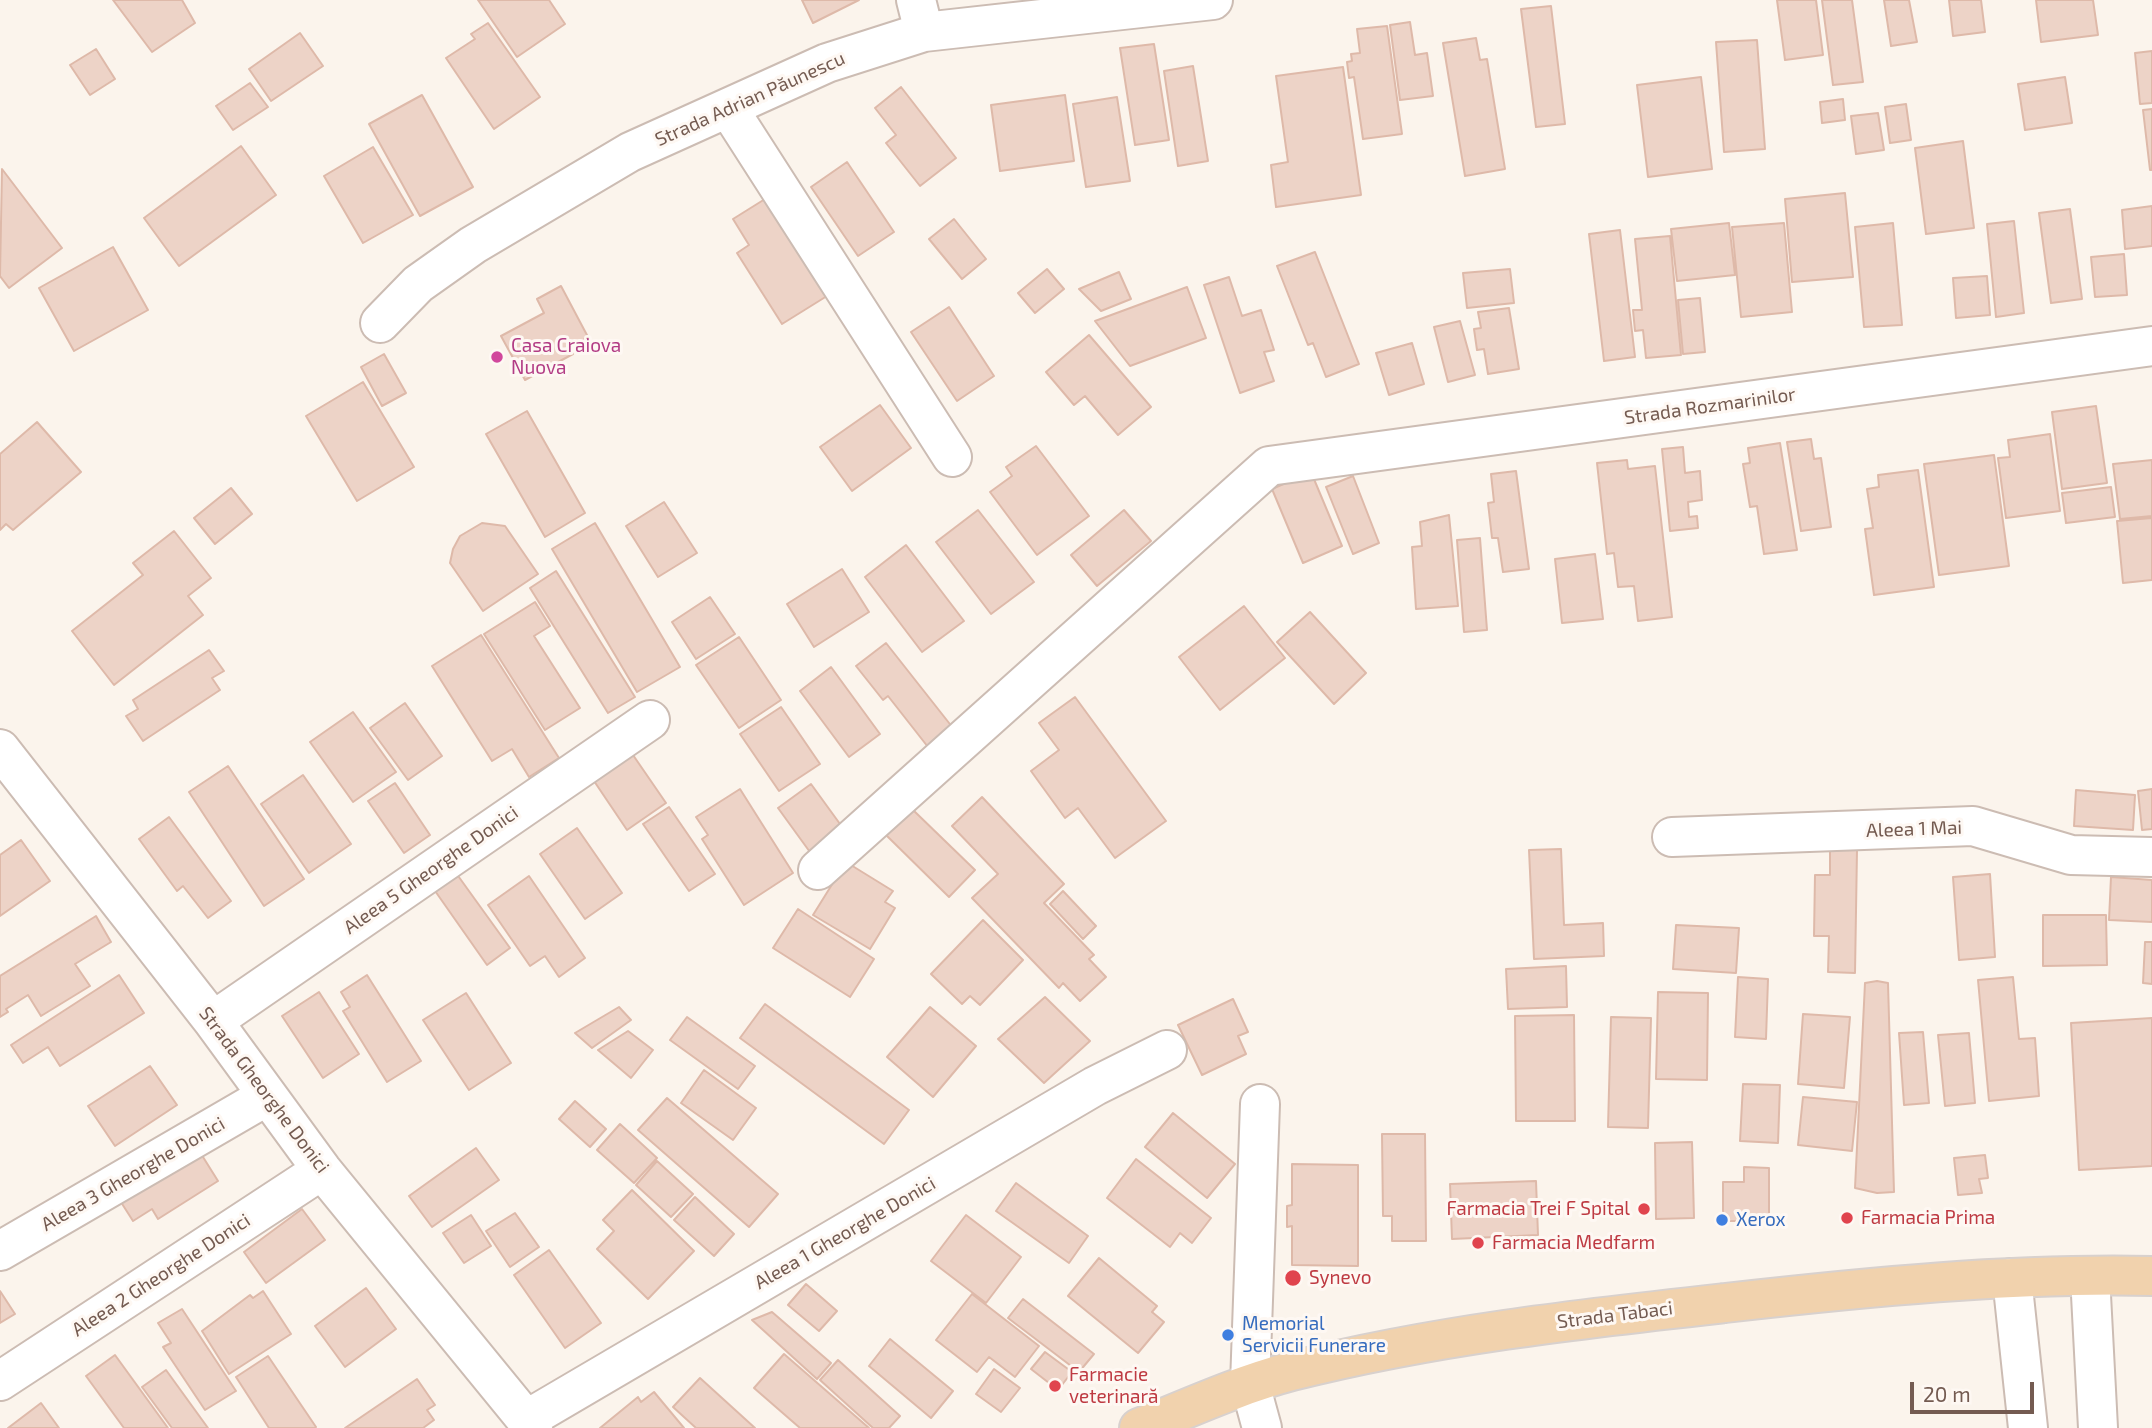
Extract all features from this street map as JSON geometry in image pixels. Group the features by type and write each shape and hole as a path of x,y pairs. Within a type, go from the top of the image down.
{"main road":[{"name":"Strada Tabaci","path":"2098,1275 2152,1266"},
{"name":"Strada Tabaci","path":"1139,1428 1250,1384 1292,1371 1414,1346 1569,1320 1839,1290 2012,1278 2152,1276"}],"street":[{"name":"Strada Adrian Păunescu","path":"380,324 418,284 474,245 630,152 827,63 920,16 1213,0"},
{"path":"727,108 952,457"},
{"name":"Strada Rozmarinilor","path":"818,870 1269,466 2152,345"},
{"name":"Aleea 5 Gheorghe Donici","path":"213,1021 649,720"},
{"name":"Strada Gheorghe Donici","path":"2,755 213,1021 322,1170 530,1424"},
{"name":"Aleea 1 Mai","path":"1672,837 1973,826 2071,855 2152,857"},
{"name":"Aleea 1 Gheorghe Donici","path":"530,1424 1095,1086 1167,1050"},
{"name":"Aleea 3 Gheorghe Donici","path":"0,1251 267,1096"},
{"path":"1260,1104 1250,1384 1262,1428"},
{"name":"Aleea 2 Gheorghe Donici","path":"0,1381 322,1170"},
{"path":"2098,1275 2098,1428"},
{"path":"2012,1278 2028,1428"}],"building":[{"path":"113,0 182,0 195,23 152,52"},
{"path":"478,0 549,0 565,24 517,57"},
{"path":"802,0 859,0 813,23"},
{"path":"1777,0 1816,0 1823,55 1785,60"},
{"path":"1822,0 1852,0 1863,82 1833,85"},
{"path":"1884,0 1909,0 1917,42 1891,46"},
{"path":"1949,0 1981,0 1985,32 1953,36"},
{"path":"2036,0 2093,0 2098,35 2041,42"},
{"path":"1551,6 1565,124 1536,127 1521,9"},
{"path":"1410,22 1415,55 1427,53 1433,96 1400,100 1390,25"},
{"path":"488,23 540,97 494,129 446,58 475,39 471,34"},
{"path":"1387,26 1402,134 1363,139 1354,77 1349,78 1347,62 1352,61 1351,54 1360,53 1357,29"},
{"path":"300,33 323,66 271,101 249,69"},
{"path":"1476,38 1480,60 1487,59 1505,169 1465,176 1443,43"},
{"path":"1757,40 1765,149 1724,152 1716,42"},
{"path":"1154,44 1169,140 1135,145 1120,48"},
{"path":"96,49 115,79 90,95 70,65"},
{"path":"2152,51 2152,103 2140,104 2135,53"},
{"path":"1193,66 1208,161 1178,166 1164,71"},
{"path":"1343,67 1361,195 1276,207 1271,165 1288,162 1276,76"},
{"path":"1701,77 1712,169 1648,177 1637,85"},
{"path":"2065,77 2072,123 2025,130 2018,84"},
{"path":"250,83 268,107 233,130 216,106"},
{"path":"901,87 956,158 920,186 886,143 896,135 875,108"},
{"path":"422,95 473,187 420,216 369,124"},
{"path":"1065,95 1074,161 1000,171 991,105"},
{"path":"1117,97 1130,181 1086,187 1073,104"},
{"path":"1843,99 1845,120 1822,123 1820,102"},
{"path":"1906,104 1911,140 1890,143 1885,107"},
{"path":"2152,109 2152,170 2150,170 2143,110"},
{"path":"1878,113 1884,150 1856,154 1851,116"},
{"path":"1963,141 1974,228 1926,234 1915,148"},
{"path":"241,146 276,195 179,266 144,218"},
{"path":"373,147 413,215 363,243 324,176"},
{"path":"847,162 894,232 858,256 811,187"},
{"path":"2,169 62,248 9,288 0,276"},
{"path":"1845,193 1853,277 1792,282 1785,199"},
{"path":"765,199 827,296 782,324 737,253 749,245 733,219"},
{"path":"2152,206 2152,246 2125,249 2122,210"},
{"path":"2070,209 2082,299 2051,303 2039,213"},
{"path":"954,219 986,259 962,279 929,239"},
{"path":"2014,221 2024,313 1996,317 1987,224"},
{"path":"1729,223 1735,275 1677,281 1671,229"},
{"path":"1784,223 1792,312 1741,317 1732,227"},
{"path":"1893,223 1902,325 1864,327 1855,227"},
{"path":"1620,230 1635,357 1604,361 1589,234"},
{"path":"1670,236 1681,355 1646,358 1643,330 1635,331 1633,310 1642,310 1635,239"},
{"path":"113,247 148,310 74,351 39,288"},
{"path":"1315,252 1359,364 1326,377 1313,343 1308,345 1277,266"},
{"path":"2124,254 2127,295 2095,297 2091,257"},
{"path":"1047,269 1064,289 1035,313 1018,293"},
{"path":"1510,269 1514,303 1467,308 1463,273"},
{"path":"1119,272 1131,299 1101,311 1079,289"},
{"path":"1987,276 1990,315 1956,318 1953,278"},
{"path":"1229,277 1242,316 1261,310 1274,350 1264,352 1274,381 1240,393 1204,285"},
{"path":"561,286 588,337 569,348 573,354 525,380 501,336 544,313 537,299"},
{"path":"1187,287 1206,338 1130,366 1095,321"},
{"path":"1700,298 1705,352 1683,354 1678,300"},
{"path":"949,307 994,376 957,401 911,332"},
{"path":"1509,308 1519,369 1488,374 1484,349 1477,350 1474,329 1481,328 1478,312"},
{"path":"1460,321 1475,375 1448,382 1434,327"},
{"path":"1089,335 1151,407 1118,435 1085,396 1074,405 1046,372"},
{"path":"1412,343 1424,384 1389,395 1376,353"},
{"path":"384,354 406,393 382,406 361,367"},
{"path":"363,382 414,467 357,501 306,416"},
{"path":"880,405 911,448 852,491 820,447"},
{"path":"2096,406 2107,483 2062,489 2052,412"},
{"path":"527,411 585,513 545,537 486,434"},
{"path":"37,422 81,472 13,530 6,524 0,530 0,454"},
{"path":"2050,434 2060,511 2006,518 1998,458 2010,457 2008,440"},
{"path":"1811,439 1814,459 1821,458 1831,527 1801,531 1787,442"},
{"path":"1780,443 1797,550 1764,554 1757,506 1750,507 1743,464 1750,463 1748,448"},
{"path":"1036,446 1089,516 1037,555 990,492 1012,476 1006,467"},
{"path":"1683,447 1685,473 1700,471 1702,500 1688,502 1689,517 1697,516 1698,528 1670,531 1662,449"},
{"path":"1994,455 2009,566 1939,575 1924,464"},
{"path":"1627,460 1628,469 1655,466 1672,617 1638,621 1634,586 1618,587 1614,553 1607,554 1597,463"},
{"path":"2152,460 2152,516 2120,519 2113,464"},
{"path":"1918,470 1934,587 1874,595 1865,529 1873,528 1867,489 1879,487 1878,475"},
{"path":"1516,471 1529,569 1503,572 1498,538 1492,538 1488,503 1494,502 1491,474"},
{"path":"1311,472 1342,546 1303,563 1272,489"},
{"path":"1353,476 1379,543 1353,554 1326,487"},
{"path":"2111,487 2115,517 2066,523 2062,493"},
{"path":"231,488 252,514 215,544 194,518"},
{"path":"664,502 697,553 658,577 626,526"},
{"path":"978,510 1034,582 991,614 936,542"},
{"path":"1124,510 1151,541 1097,586 1071,555"},
{"path":"1449,515 1458,606 1416,609 1412,547 1422,546 1420,522"},
{"path":"2152,518 2152,580 2123,583 2117,521"},
{"path":"482,523 505,526 538,574 483,611 450,563 460,536"},
{"path":"595,523 680,667 637,692 552,549"},
{"path":"174,531 211,578 188,596 203,615 114,685 72,631 143,575 133,563"},
{"path":"1480,538 1487,630 1464,632 1457,540"},
{"path":"906,545 964,621 922,652 865,577"},
{"path":"1595,554 1603,619 1562,623 1555,559"},
{"path":"842,569 869,612 814,647 787,604"},
{"path":"556,571 635,697 608,713 530,588"},
{"path":"710,597 735,634 696,659 672,622"},
{"path":"535,602 550,626 534,636 580,708 545,730 484,634"},
{"path":"1244,606 1285,658 1220,710 1179,657"},
{"path":"1310,612 1366,673 1334,704 1277,642"},
{"path":"481,635 559,758 529,777 512,749 492,761 432,666"},
{"path":"739,637 781,700 739,728 696,665"},
{"path":"886,643 953,728 928,747 888,696 883,700 856,666"},
{"path":"209,650 224,671 212,678 220,690 143,741 126,716 138,709 133,700"},
{"path":"831,667 880,734 849,757 800,691"},
{"path":"1075,697 1166,821 1115,858 1078,808 1065,818 1031,771 1059,750 1039,723"},
{"path":"405,703 442,756 408,780 370,728"},
{"path":"781,707 820,764 779,791 740,734"},
{"path":"353,712 396,772 353,802 310,742"},
{"path":"633,755 666,803 627,830 594,781"},
{"path":"228,766 304,879 264,906 189,792"},
{"path":"303,775 351,844 309,873 261,804"},
{"path":"395,783 430,835 404,853 368,801"},
{"path":"811,784 848,835 815,859 778,808"},
{"path":"740,789 793,873 744,905 702,839 708,835 696,817"},
{"path":"2152,789 2152,829 2142,830 2138,791"},
{"path":"2076,790 2135,795 2133,830 2074,826"},
{"path":"982,797 1064,884 1044,903 1094,955 1089,959 1106,977 1080,1001 1063,983 1059,988 972,898 998,874 952,826"},
{"path":"669,807 715,874 689,891 643,824"},
{"path":"912,809 975,870 949,897 886,835"},
{"path":"169,817 231,901 208,918 183,886 177,891 139,839"},
{"path":"577,828 622,893 585,919 540,854"},
{"path":"21,840 50,881 0,916 0,855"},
{"path":"1561,849 1564,925 1603,923 1604,956 1534,959 1529,850"},
{"path":"1830,850 1857,850 1855,973 1828,972 1829,936 1814,936 1815,875 1830,875"},
{"path":"846,862 893,891 885,902 895,908 870,949 813,915"},
{"path":"456,873 510,948 487,965 433,888"},
{"path":"1990,874 1995,957 1959,960 1953,877"},
{"path":"529,876 585,958 559,977 545,956 530,966 488,905"},
{"path":"2111,877 2152,880 2152,922 2109,920"},
{"path":"1063,891 1096,926 1083,939 1050,904"},
{"path":"798,909 874,959 850,997 773,948"},
{"path":"2043,915 2106,915 2107,965 2043,966"},
{"path":"96,916 111,942 75,964 90,986 41,1016 28,995 6,1009 8,1012 0,1017 0,976"},
{"path":"983,920 1023,960 980,1005 970,996 962,1004 931,974"},
{"path":"1676,925 1739,928 1736,973 1673,969"},
{"path":"2145,942 2152,942 2152,984 2143,983"},
{"path":"1566,966 1567,1007 1508,1009 1506,969"},
{"path":"119,975 144,1013 60,1066 48,1047 23,1063 11,1045"},
{"path":"367,975 421,1061 387,1082 343,1011 350,1007 341,992"},
{"path":"1738,977 1768,979 1766,1039 1735,1037"},
{"path":"2013,977 2019,1039 2035,1038 2039,1096 1989,1101 1978,980"},
{"path":"1865,983 1888,983 1894,1192 1877,1193 1855,1188"},
{"path":"319,992 359,1054 323,1078 282,1016"},
{"path":"1658,992 1708,993 1707,1080 1656,1079"},
{"path":"466,993 511,1063 469,1090 423,1020"},
{"path":"1045,997 1090,1041 1044,1083 998,1039"},
{"path":"1233,999 1248,1032 1238,1036 1246,1054 1202,1075 1178,1025"},
{"path":"765,1004 909,1110 884,1144 740,1038"},
{"path":"619,1007 631,1020 592,1048 575,1033"},
{"path":"930,1007 976,1046 933,1097 887,1057"},
{"path":"1803,1014 1850,1017 1844,1088 1798,1084"},
{"path":"1574,1015 1575,1121 1516,1121 1515,1016"},
{"path":"687,1017 755,1066 738,1089 670,1040"},
{"path":"1611,1017 1651,1018 1648,1128 1608,1127"},
{"path":"2152,1018 2152,1166 2079,1170 2071,1023"},
{"path":"628,1031 653,1050 631,1078 598,1050"},
{"path":"1923,1032 1929,1103 1904,1105 1899,1033"},
{"path":"1969,1033 1975,1103 1945,1106 1938,1035"},
{"path":"150,1066 177,1105 115,1146 88,1106"},
{"path":"704,1070 756,1108 733,1140 681,1103"},
{"path":"1743,1084 1780,1085 1778,1143 1740,1141"},
{"path":"1803,1097 1857,1102 1852,1151 1798,1145"},
{"path":"667,1098 778,1194 749,1227 638,1130"},
{"path":"575,1101 606,1129 590,1147 559,1119"},
{"path":"1173,1113 1235,1164 1207,1198 1145,1147"},
{"path":"620,1124 657,1158 634,1183 597,1150"},
{"path":"1382,1134 1425,1134 1426,1241 1392,1241 1392,1216 1383,1216"},
{"path":"1692,1142 1694,1218 1656,1219 1655,1143"},
{"path":"476,1148 499,1180 432,1227 409,1196"},
{"path":"198,1149 218,1181 158,1219 152,1209 133,1221 119,1199"},
{"path":"1985,1155 1988,1178 1979,1179 1982,1193 1958,1195 1954,1158"},
{"path":"1136,1159 1211,1218 1192,1243 1180,1233 1170,1247 1107,1198"},
{"path":"657,1161 693,1194 671,1217 636,1185"},
{"path":"1292,1164 1358,1165 1358,1266 1292,1265 1292,1226 1287,1227 1287,1206 1292,1205"},
{"path":"1744,1167 1769,1168 1769,1221 1723,1221 1723,1182 1744,1182"},
{"path":"1536,1181 1538,1235 1452,1239 1450,1184"},
{"path":"1016,1183 1088,1236 1069,1263 996,1211"},
{"path":"632,1190 694,1251 648,1299 597,1249 614,1231 603,1220"},
{"path":"695,1197 734,1234 714,1256 674,1220"},
{"path":"302,1209 325,1240 266,1283 244,1252"},
{"path":"515,1213 539,1247 510,1267 486,1231"},
{"path":"471,1215 491,1246 464,1263 443,1233"},
{"path":"966,1215 1021,1257 986,1303 931,1261"},
{"path":"549,1250 601,1323 565,1348 514,1275"},
{"path":"1099,1258 1157,1306 1152,1312 1164,1322 1138,1353 1068,1296"},
{"path":"806,1284 837,1311 819,1331 788,1305"},
{"path":"366,1288 396,1329 345,1367 315,1326"},
{"path":"0,1291 15,1314 0,1323"},
{"path":"263,1291 291,1334 229,1374 202,1331 250,1295 253,1298"},
{"path":"972,1294 1039,1346 1015,1377 989,1357 977,1372 936,1340"},
{"path":"1023,1299 1094,1354 1079,1372 1008,1318"},
{"path":"182,1309 236,1391 205,1410 163,1347 171,1343 158,1323"},
{"path":"772,1312 831,1363 817,1379 752,1320"},
{"path":"890,1339 953,1391 931,1418 869,1366"},
{"path":"1045,1352 1072,1372 1058,1390 1031,1369"},
{"path":"784,1354 869,1428 800,1428 754,1388"},
{"path":"115,1355 168,1428 124,1428 86,1376"},
{"path":"268,1356 315,1428 269,1428 236,1377"},
{"path":"838,1360 900,1416 889,1428 873,1428 820,1380"},
{"path":"994,1369 1020,1388 1001,1412 976,1394"},
{"path":"166,1370 208,1428 172,1428 142,1387"},
{"path":"700,1378 755,1428 696,1428 673,1407"},
{"path":"417,1379 435,1405 427,1410 434,1420 423,1428 345,1428"},
{"path":"654,1392 684,1428 600,1428 638,1397 641,1402"},
{"path":"41,1403 59,1428 8,1428"}],"place":[{"name":"Casa Craiova Nuova","path":"497,357"},
{"name":"Farmacia Trei F Spital","path":"1644,1209"},
{"name":"Farmacia Prima","path":"1847,1218"},
{"name":"Xerox","path":"1722,1220"},
{"name":"Farmacia Medfarm","path":"1478,1243"},
{"name":"Synevo","path":"1293,1278"},
{"name":"Memorial Servicii Funerare","path":"1228,1335"},
{"name":"Farmacie veterinară","path":"1055,1386"}]}
